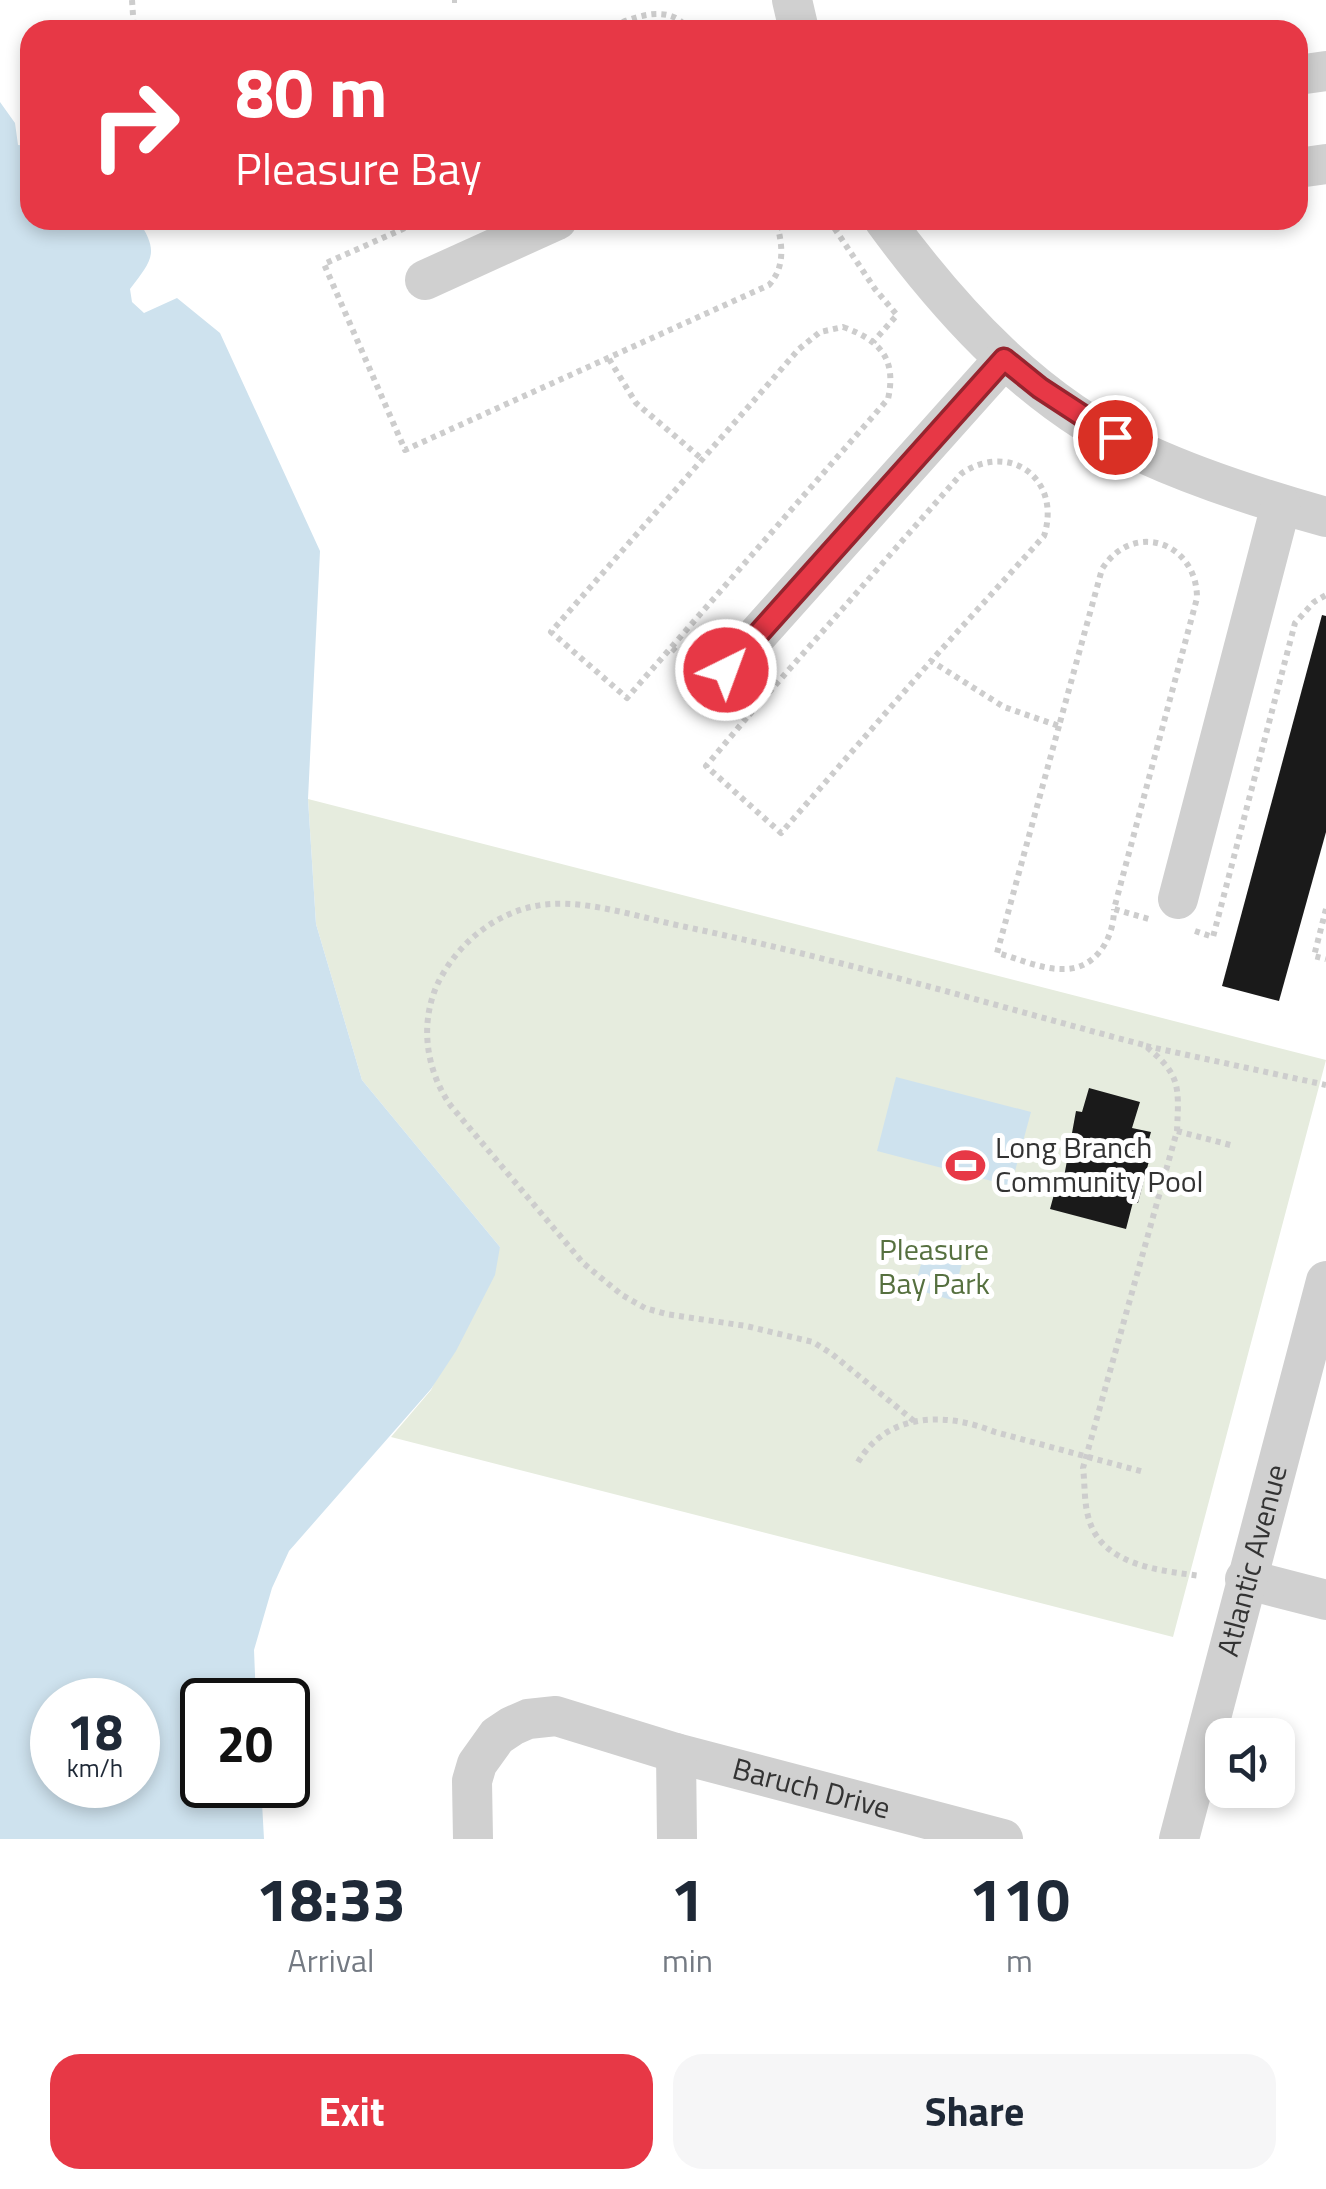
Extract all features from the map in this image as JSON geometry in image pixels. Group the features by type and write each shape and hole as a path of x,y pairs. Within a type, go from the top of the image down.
{"street":[{"path":"425,280 535,230"},
{"path":"891,230 925,276 1004,359 1088,422 1143,453 1281,505 1326,517"},
{"path":"716,678 1004,359"},
{"path":"1174,916 1281,505"},
{"name":"Atlantic Avenue","path":"1179,1839 1326,1281"},
{"path":"1245,1579 1326,1600"},
{"name":"Baruch Drive","path":"473,1839 472,1780 477,1764 497,1736 512,1726 528,1719 556,1716 676,1753 1003,1839"},
{"path":"676,1753 676,1839"}],"path":[{"path":"632,20 663,14 680,20"},
{"path":"400,230 324,264 405,450 769,286 782,260 778,230"},
{"path":"836,230 897,315 873,342"},
{"path":"843,327 873,342 888,361 892,375 882,410 627,698 551,632 702,459 810,338 843,327"},
{"path":"608,359 636,403 702,459"},
{"path":"988,461 1016,464 1039,482 1046,494 1048,522 1044,536 931,661 781,833 706,766 962,474 988,461"},
{"path":"1156,542 1167,546 1192,571 1197,581 1196,598 1114,909 1114,923 1103,949 1082,965 1058,970 997,952 1102,569 1110,557 1128,544 1156,542"},
{"path":"1114,909 1174,916 1213,936 1296,623 1314,602 1326,596"},
{"path":"672,648 716,678 749,715"},
{"path":"931,661 991,700 1059,726"},
{"path":"914,1421 824,1347 746,1326 653,1311 595,1275 442,1093 431,1060 427,1025 435,989 459,950 506,915 541,905 574,904 782,947 1144,1045 1326,1085"},
{"path":"1326,908 1314,956 1326,959"},
{"path":"1144,1045 1168,1064 1177,1079 1177,1131 1084,1456 1088,1516 1095,1534 1123,1559 1144,1568 1200,1576"},
{"path":"1177,1131 1234,1146"},
{"path":"858,1462 868,1445 904,1423 960,1420 1144,1472"}],"green space":[{"name":"Pleasure Bay Park","path":"308,799 1326,1060 1173,1637 391,1437 431,1390 500,1247 362,1080 316,924"}],"water":[{"path":"0,102 15,123 20,145 20,230 143,230 150,256 130,289 132,302 144,313 177,298 220,333 320,551 308,799 316,924 362,1080 500,1247 495,1275 456,1351 431,1389 289,1551 272,1588 254,1650 255,1678 180,1678 180,1808 262,1808 264,1839 0,1839"},
{"path":"896,1077 1031,1112 1011,1186 877,1151"},
{"path":"925,1250 963,1260 952,1300 914,1289"}],"building":[{"path":"1322,615 1326,616 1326,832 1279,1001 1222,986"},
{"path":"1089,1088 1140,1102 1132,1128 1151,1132 1143,1160 1149,1161 1138,1203 1133,1202 1126,1229 1050,1209 1059,1176 1064,1177 1076,1111 1082,1112"}],"place":[{"name":"Long Branch Community Pool","path":"965,1165"}],"route":[{"path":"726,670 1004,359 1088,422 1115,437"}]}
